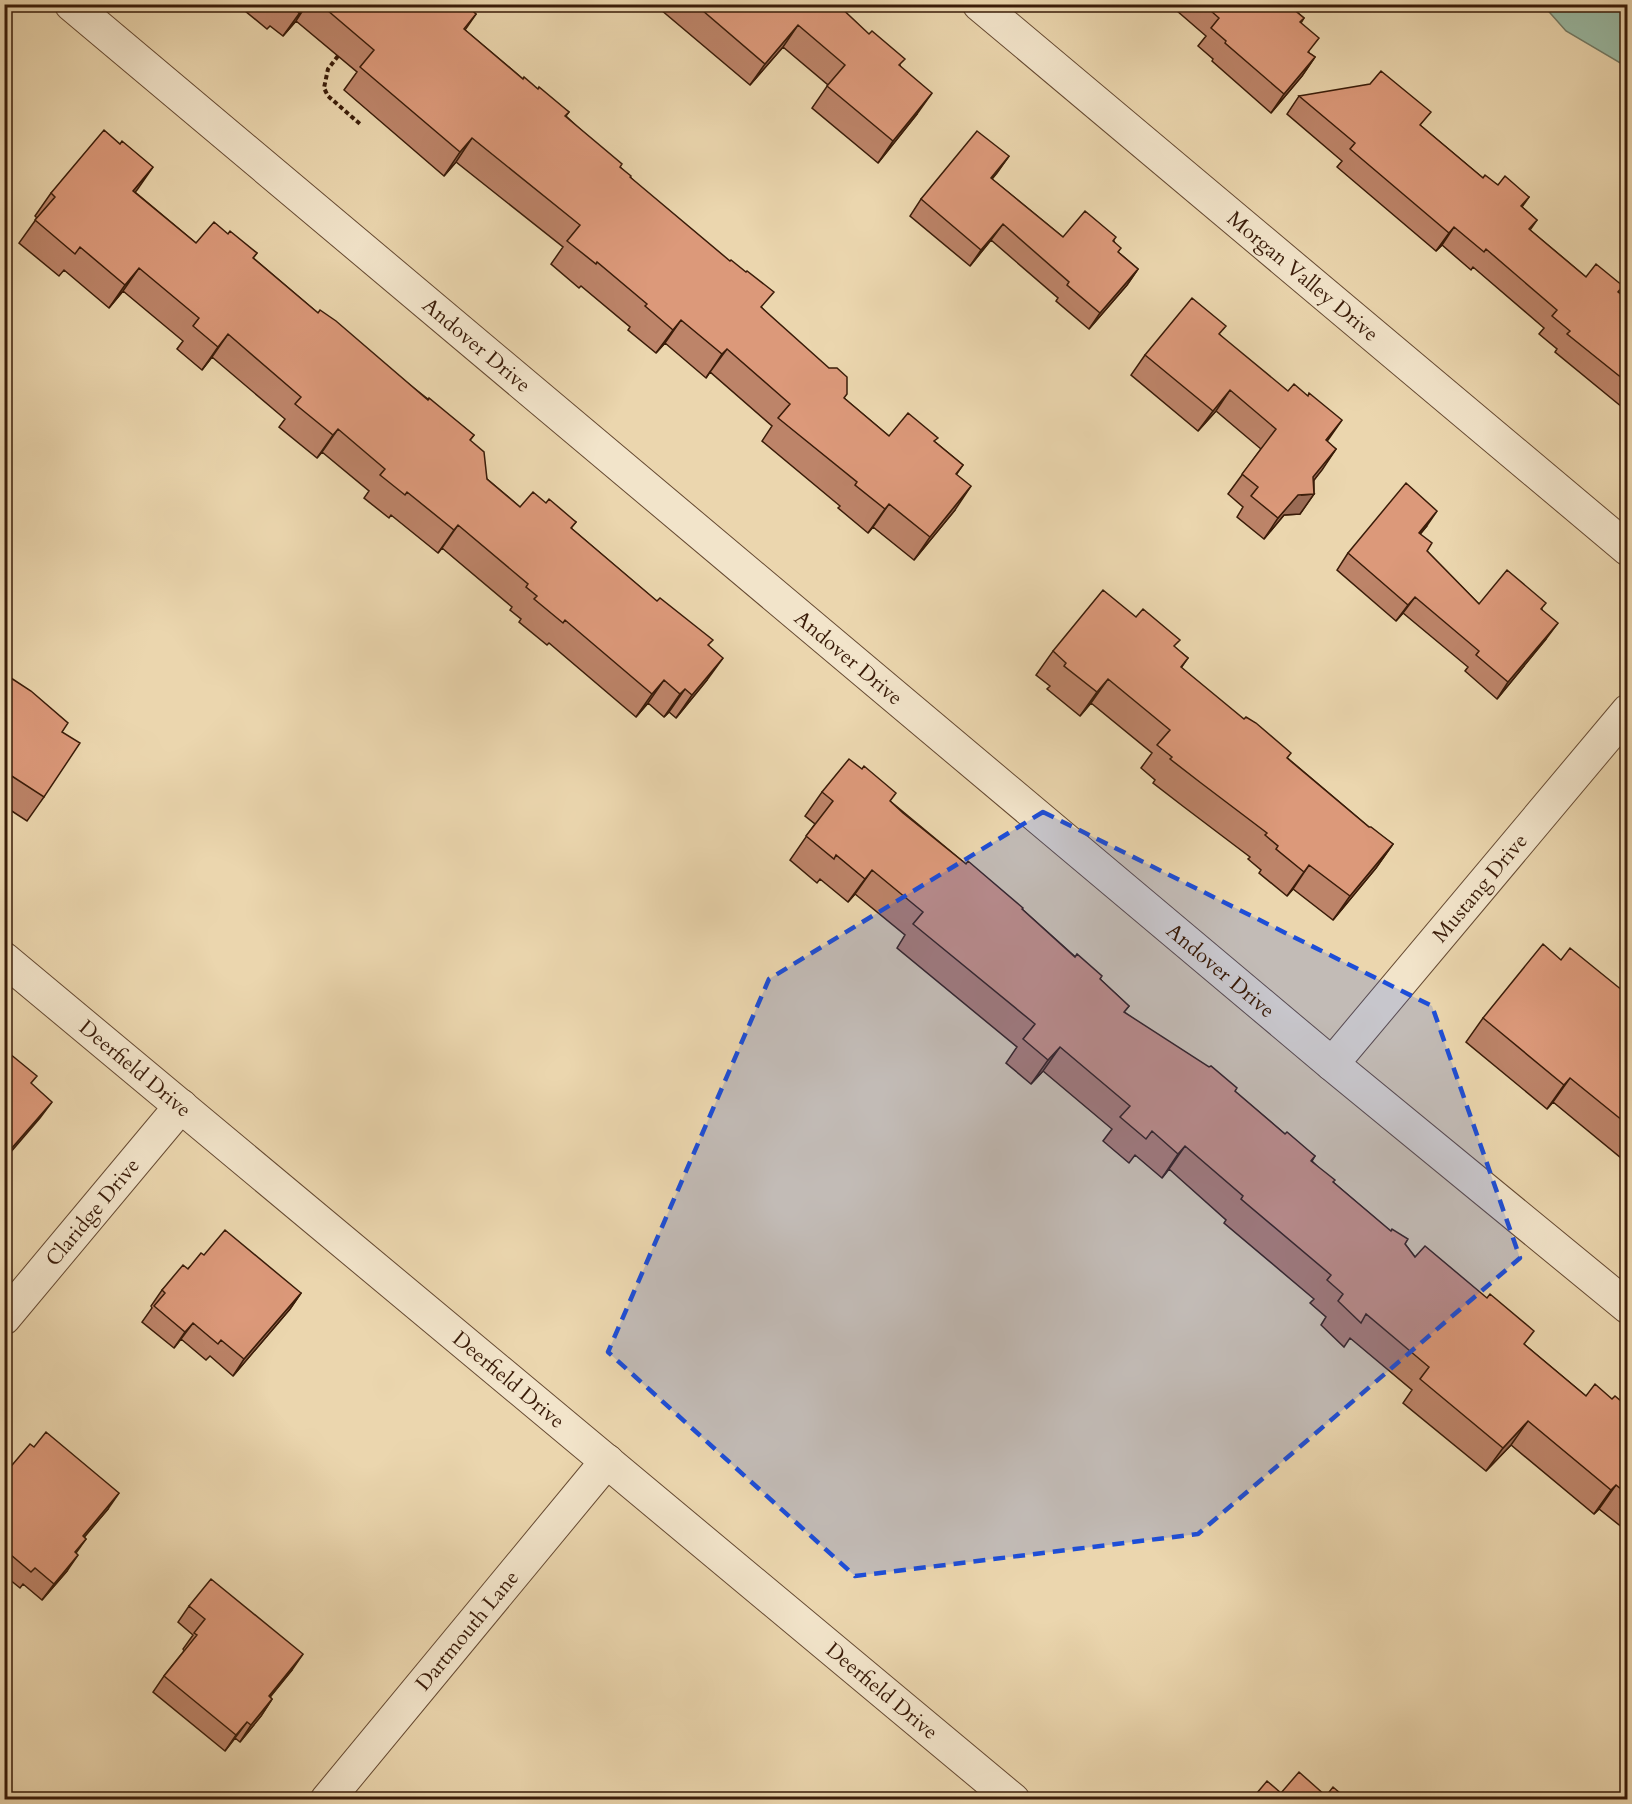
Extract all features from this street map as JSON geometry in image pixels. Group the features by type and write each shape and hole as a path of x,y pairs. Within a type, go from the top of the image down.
{"street":[{"name":"Andover Drive","path":"70,4 1332,1064 1628,1307"},
{"name":"Morgan Valley Drive","path":"979,4 1628,549"},
{"name":"Mustang Drive","path":"1332,1064 1628,711"},
{"name":"Deerfield Drive","path":"4,959 1013,1800"},
{"name":"Claridge Drive","path":"4,1318 181,1106"},
{"name":"Dartmouth Lane","path":"327,1800 607,1461"}],"path":[{"path":"338,56 328,69 324,88 328,96 360,124"}],"highlighted area":[{"path":"1043,812 1432,1006 1520,1258 1198,1534 855,1576 608,1352 769,979"}],"shaded area":[{"path":"1543,5 1627,5 1627,67 1566,31"}],"building":[{"path":"289,4 306,4 299,13"},
{"path":"320,4 465,4 476,14 464,29 523,79 524,77 538,89 539,87 569,112 565,116 622,164 620,167 630,177 730,261 774,292 761,307 829,368 837,368 847,377 847,394 844,398 889,436 908,413 938,438 934,441 963,465 956,474 971,486 930,537 889,504 885,509 855,485 857,482 778,418 790,404 727,349 722,354 681,320 673,330 645,306 647,304 597,262 596,264 567,241 580,225 472,138 460,152 360,67 374,50"},
{"path":"695,4 837,4 869,34 872,31 905,59 899,65 932,93 893,141 827,86 845,65 798,25 765,64"},
{"path":"1203,4 1287,4 1304,18 1300,22 1319,38 1308,52 1315,57 1284,94 1211,28 1219,18"},
{"path":"1381,71 1431,112 1420,125 1483,178 1485,175 1498,185 1505,176 1529,197 1521,206 1537,220 1529,229 1586,277 1596,264 1623,286 1618,292 1628,300 1628,383 1567,334 1570,331 1552,316 1557,310 1486,249 1484,252 1454,227 1449,233 1350,149 1355,143 1299,96 1370,84"},
{"path":"104,130 120,144 122,141 153,167 133,191 196,243 214,222 228,234 230,231 257,253 253,258 318,313 320,310 336,321 428,400 429,398 474,435 470,440 484,452 487,479 520,507 533,492 546,503 549,499 576,522 571,528 657,601 660,598 713,640 708,645 723,658 692,695 685,689 680,694 664,680 652,694 565,620 563,623 534,599 537,596 526,587 528,584 458,525 454,530 407,492 405,495 380,475 385,469 338,429 333,435 295,404 301,397 228,334 218,347 193,326 199,318 139,268 125,285 80,247 75,254 35,220 55,197 51,193"},
{"path":"977,131 1009,156 991,178 1063,237 1085,211 1116,237 1113,241 1121,248 1118,252 1138,269 1100,313 1067,285 1069,282 1003,224 981,250 921,199"},
{"path":"1192,298 1226,326 1219,334 1288,391 1294,384 1342,420 1326,440 1336,449 1313,477 1314,494 1298,495 1278,518 1251,496 1258,487 1242,474 1276,429 1230,390 1213,411 1145,355"},
{"path":"1406,483 1437,511 1419,533 1432,543 1427,551 1479,604 1507,570 1546,603 1541,609 1558,623 1508,682 1476,655 1479,651 1415,597 1408,605 1348,553"},
{"path":"1103,590 1136,617 1143,609 1180,640 1174,646 1188,658 1181,667 1244,719 1246,717 1256,723 1291,753 1287,758 1369,827 1393,844 1350,896 1309,865 1304,872 1276,849 1278,846 1265,835 1267,833 1170,759 1172,757 1157,745 1170,730 1108,679 1097,692 1064,666 1066,663 1053,651"},
{"path":"11,678 31,691 68,723 62,732 80,743 44,797 4,771 4,688"},
{"path":"849,759 862,769 864,766 896,793 890,801 903,813 966,864 968,861 1075,957 1077,954 1102,976 1100,979 1129,1006 1124,1012 1209,1067 1211,1066 1237,1088 1235,1091 1285,1134 1287,1132 1315,1156 1311,1161 1335,1180 1333,1182 1391,1231 1392,1229 1408,1239 1405,1244 1415,1257 1425,1246 1487,1298 1490,1294 1534,1331 1524,1344 1586,1396 1595,1384 1612,1399 1615,1396 1628,1407 1628,1495 1616,1485 1611,1490 1528,1421 1503,1448 1420,1379 1429,1367 1366,1314 1361,1323 1338,1301 1343,1294 1327,1280 1331,1275 1241,1199 1243,1196 1185,1146 1178,1154 1152,1131 1146,1139 1120,1117 1130,1106 1060,1047 1048,1060 1023,1039 1035,1024 913,924 923,912 872,870 865,879 836,855 834,859 806,836 833,801 822,792"},
{"path":"1543,944 1561,960 1570,948 1628,995 1626,1009 1628,1011 1628,1125 1570,1078 1564,1085 1483,1018"},
{"path":"4,1049 37,1076 31,1083 52,1102 4,1157"},
{"path":"225,1230 301,1293 244,1359 221,1340 218,1344 193,1323 185,1332 154,1306 165,1293 162,1290 183,1265 188,1269 201,1253 204,1255"},
{"path":"46,1432 119,1493 83,1536 86,1539 75,1552 78,1555 54,1584 35,1568 31,1572 4,1549 4,1478 9,1473 7,1471 30,1444 34,1447"},
{"path":"211,1579 303,1654 269,1696 272,1699 251,1725 247,1722 236,1735 164,1676 197,1635 194,1633 205,1619 189,1606"},
{"path":"1299,1772 1326,1796 1333,1787 1348,1800 1251,1800 1267,1781 1281,1793"},
{"path":"474,1793 480,1799 482,1796 486,1800 468,1800"}]}
